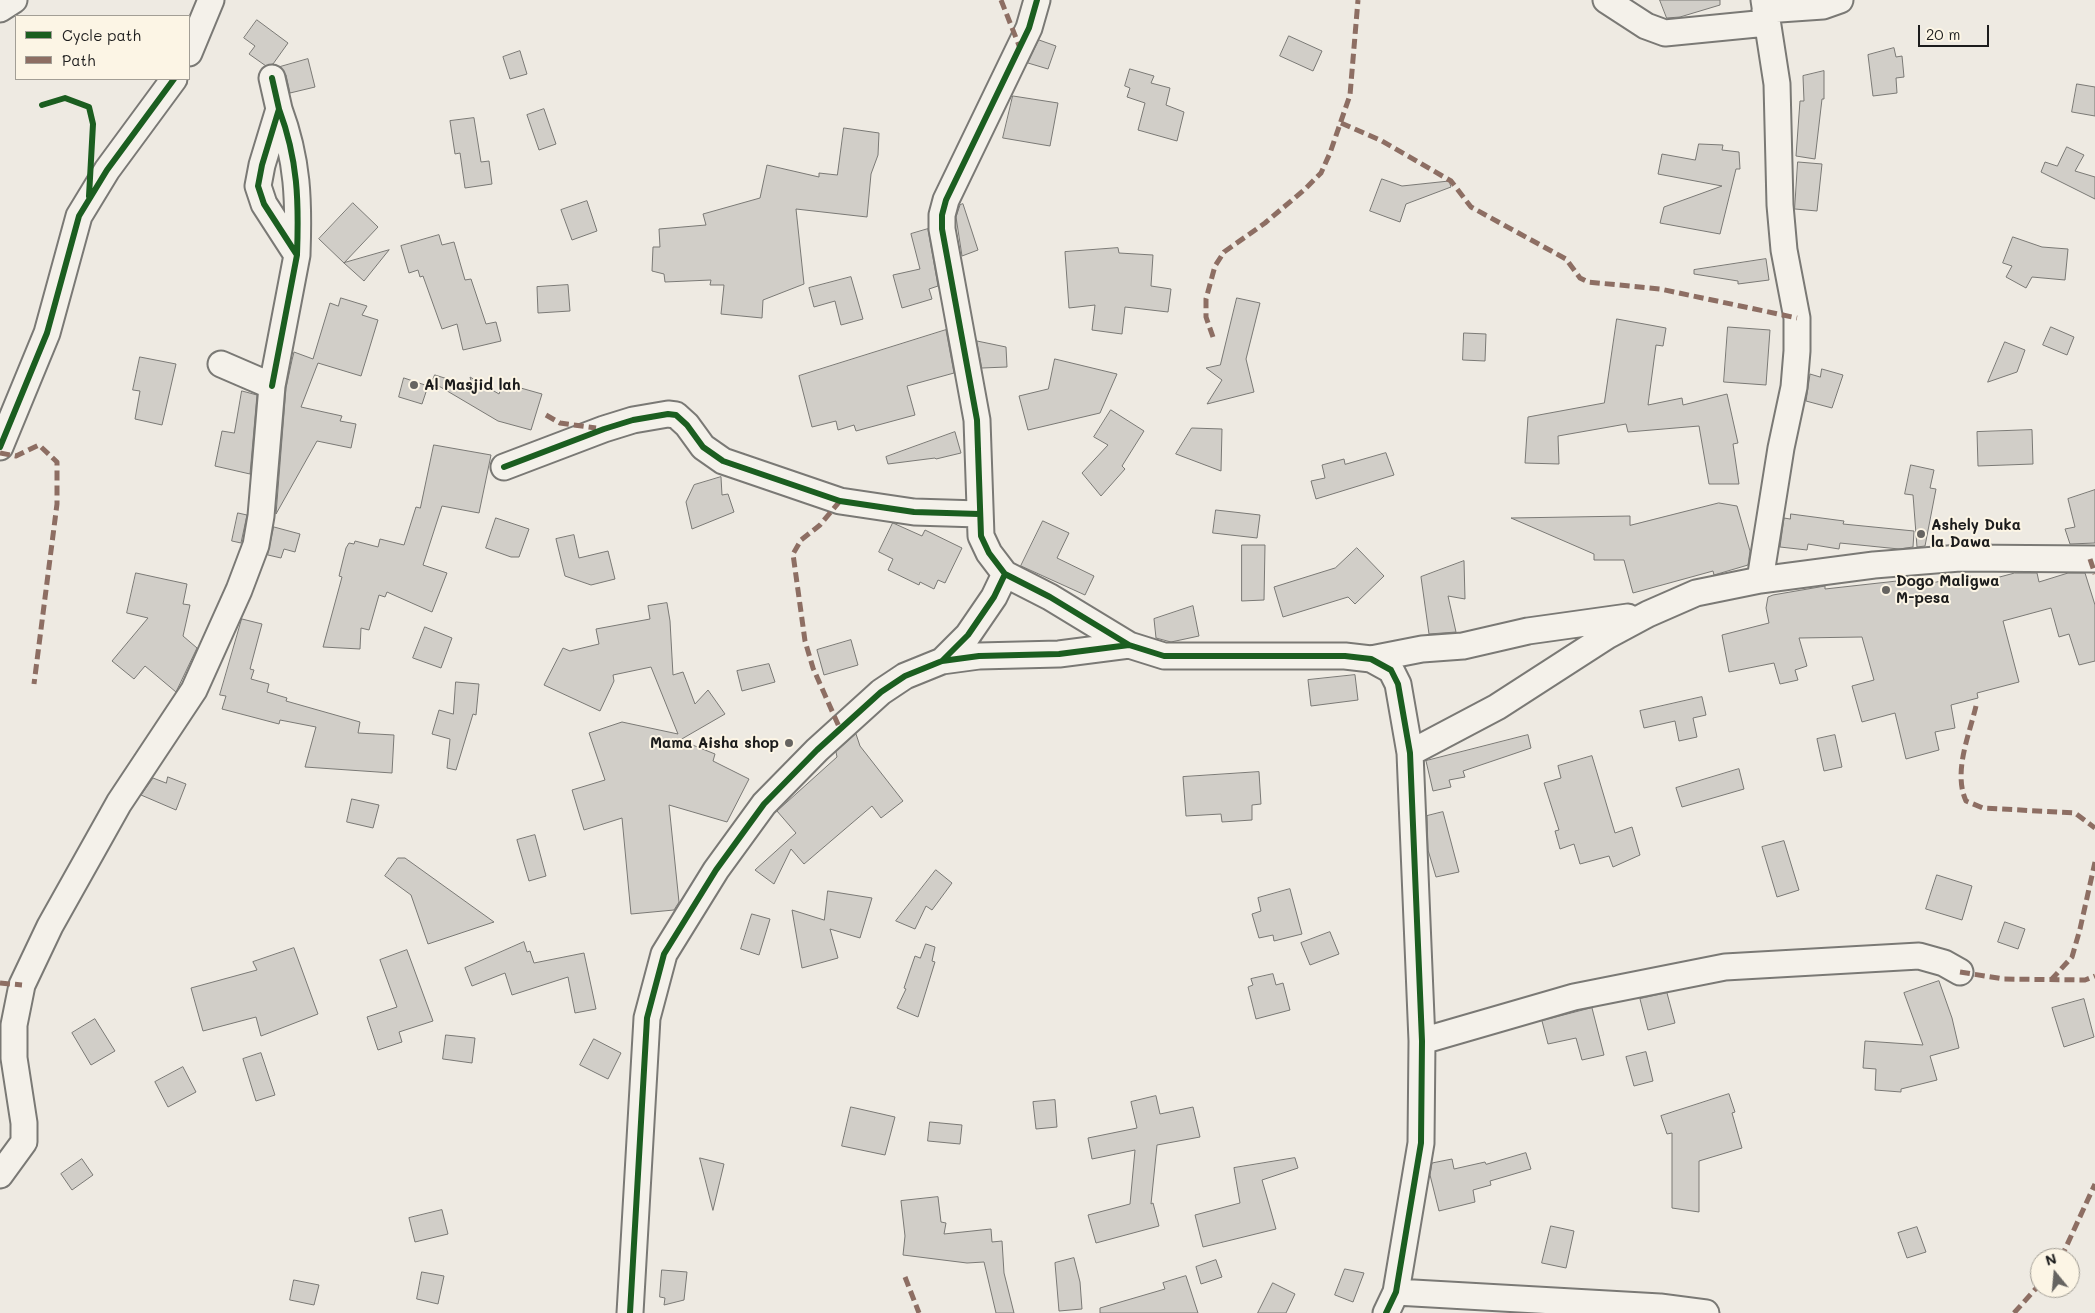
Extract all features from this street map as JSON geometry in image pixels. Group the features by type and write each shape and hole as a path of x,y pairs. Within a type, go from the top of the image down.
{"street":[{"path":"0,9 14,0"},
{"path":"190,51 211,0"},
{"path":"1037,0 1029,28 946,200 942,215 946,260 977,420 980,450 979,514 981,536 989,553 1005,574 1050,597 1129,646 1164,656 1345,656 1371,659 1422,649 1463,646 1528,631 1648,614"},
{"path":"1606,0 1646,26 1665,33 1765,11 1823,6 1840,0"},
{"path":"1760,580 1781,448 1794,387 1798,351 1797,318 1784,250 1780,205 1778,84 1765,11"},
{"path":"0,1176 24,1142 24,1124 14,1058 14,1025 22,985 50,926 105,828 194,690 239,590 256,545 261,516 272,386 297,255 299,203 297,170 272,78"},
{"path":"0,447 47,333 79,216 107,170 173,80"},
{"path":"279,109 262,165 258,186 264,204 297,255"},
{"path":"221,364 272,386"},
{"path":"504,467 604,429 633,420 668,414 676,415 687,425 702,447 723,462 840,501 914,512 979,514"},
{"path":"1410,753 1498,707 1606,636 1648,614 1696,593 1760,580 1874,565 1960,558 2095,559"},
{"path":"942,661 968,636 994,597 1005,574"},
{"path":"630,1313 647,1018 664,954 721,863 764,804 817,750 881,692 905,676 942,661 978,656 1059,654 1129,646"},
{"path":"1371,659 1391,670 1398,684 1410,753 1422,1042 1421,1143 1391,1302 1660,1307 1706,1313"},
{"path":"1422,1042 1574,997 1725,967 1919,956 1944,963 1960,972"}],"building":[{"path":"1660,0 1720,0 1720,5 1680,17 1667,18"},
{"path":"257,20 288,43 273,64 266,66 249,54 255,46 244,38"},
{"path":"1289,36 1322,51 1313,71 1280,56"},
{"path":"1039,40 1056,46 1048,69 1028,63"},
{"path":"1894,48 1896,57 1902,56 1904,77 1896,78 1897,93 1873,96 1868,55"},
{"path":"520,51 527,74 510,79 503,57"},
{"path":"308,59 315,87 290,93 286,75 280,67"},
{"path":"1130,69 1154,76 1151,83 1170,88 1166,105 1184,112 1177,141 1138,130 1145,103 1127,97 1130,88 1125,86"},
{"path":"1824,71 1824,99 1822,99 1815,159 1796,156 1800,101 1804,101 1803,76"},
{"path":"2077,84 2095,87 2095,116 2072,112"},
{"path":"1013,96 1058,103 1050,146 1003,138"},
{"path":"544,109 556,144 539,150 527,115"},
{"path":"474,118 481,162 489,161 492,184 465,188 460,153 455,154 450,121"},
{"path":"844,128 879,133 878,155 871,174 867,217 796,209 804,284 763,300 762,318 721,314 724,285 710,285 711,280 665,282 664,274 652,271 653,247 660,247 659,229 706,225 703,214 760,198 767,165 819,177 819,173 837,175"},
{"path":"1699,144 1723,145 1722,150 1739,152 1740,169 1736,169 1720,234 1660,223 1664,207 1722,186 1658,174 1662,154 1695,160"},
{"path":"2067,147 2084,155 2075,171 2095,177 2095,199 2041,172 2045,162 2057,166"},
{"path":"1798,162 1822,164 1817,211 1795,209"},
{"path":"1382,179 1402,186 1449,181 1451,187 1406,204 1400,222 1370,211"},
{"path":"587,201 597,231 572,240 561,210"},
{"path":"353,203 378,227 344,263 319,239"},
{"path":"963,204 978,250 962,256 956,217 960,205"},
{"path":"928,229 938,286 929,289 932,299 902,308 893,275 920,269 911,234"},
{"path":"439,235 442,245 454,242 465,280 471,279 486,324 496,322 501,341 463,350 457,324 442,329 423,276 420,277 418,270 409,273 401,246"},
{"path":"2013,237 2042,247 2068,249 2065,280 2032,277 2026,288 2006,277 2012,266 2003,263"},
{"path":"1118,248 1119,253 1153,255 1151,286 1171,289 1168,312 1125,307 1122,334 1092,330 1095,305 1069,308 1065,252"},
{"path":"389,250 364,281 344,263"},
{"path":"1766,259 1769,280 1738,284 1738,281 1694,274 1694,270"},
{"path":"851,277 863,319 841,325 835,301 814,307 809,288"},
{"path":"568,285 570,311 538,313 537,287"},
{"path":"341,298 367,306 362,315 378,320 361,376 318,363 301,407 342,416 340,421 356,424 351,448 317,441 276,514 286,388 294,352 313,359 330,303 338,306"},
{"path":"1237,298 1260,303 1246,359 1254,392 1207,404 1222,380 1206,368 1220,365"},
{"path":"1617,319 1666,328 1663,346 1656,345 1648,405 1682,398 1683,405 1727,394 1738,443 1733,444 1739,484 1709,484 1699,426 1628,432 1626,424 1558,436 1559,464 1525,463 1528,417 1604,403"},
{"path":"1728,327 1770,330 1766,385 1724,382"},
{"path":"2051,327 2074,337 2067,355 2043,345"},
{"path":"946,330 954,373 907,386 915,415 856,431 854,425 838,430 836,421 812,427 799,376"},
{"path":"1464,333 1486,334 1485,361 1463,360"},
{"path":"977,341 1006,347 1007,367 982,368"},
{"path":"2005,342 2025,350 2017,372 1988,382"},
{"path":"140,357 176,364 162,425 135,419 140,391 133,390"},
{"path":"1055,359 1117,374 1100,413 1028,430 1019,396 1048,389"},
{"path":"1822,369 1843,375 1832,408 1806,401 1810,374 1820,377"},
{"path":"435,375 473,387 470,377 499,394 503,383 542,394 531,430 498,421 432,382"},
{"path":"404,378 428,386 422,404 399,397"},
{"path":"242,391 257,395 250,474 215,466 222,431 234,433"},
{"path":"1111,410 1144,431 1122,466 1125,469 1101,496 1082,473 1108,445 1094,437"},
{"path":"1192,428 1222,429 1221,471 1176,454"},
{"path":"2032,430 2033,464 1978,466 1977,432"},
{"path":"955,432 961,453 936,459 888,464 886,457"},
{"path":"434,445 491,455 479,513 442,506 423,565 447,573 432,612 387,592 385,597 379,595 369,630 361,628 360,649 323,647 342,577 339,576 346,548 349,543 354,544 355,541 378,547 380,539 404,545 416,507 420,508"},
{"path":"1386,453 1394,475 1316,499 1311,481 1325,478 1322,465 1344,459 1345,464"},
{"path":"1911,465 1934,470 1930,488 1936,489 1925,546 1917,547 1913,495 1905,494"},
{"path":"721,477 722,495 728,494 734,512 692,529 686,502 694,485"},
{"path":"2095,490 2095,543 2070,544 2065,529 2075,527 2068,499"},
{"path":"1719,503 1737,506 1750,551 1748,565 1714,575 1713,571 1633,593 1624,560 1594,560 1594,554 1511,518 1630,516 1630,525"},
{"path":"1216,510 1260,515 1257,538 1213,533"},
{"path":"238,513 247,515 241,543 232,541"},
{"path":"1791,514 1844,521 1843,524 1914,531 1913,547 1899,549 1840,543 1839,549 1808,544 1807,550 1780,547 1784,518 1790,519"},
{"path":"496,518 529,529 519,557 511,557 486,548"},
{"path":"1043,521 1069,533 1057,558 1094,576 1085,595 1021,566"},
{"path":"893,523 922,536 925,530 962,548 945,583 938,580 934,589 920,582 919,585 888,570 893,559 879,552"},
{"path":"274,527 300,534 295,552 284,549 281,558 268,555"},
{"path":"574,535 579,558 608,551 615,579 591,585 565,576 556,539"},
{"path":"1242,545 1265,545 1264,600 1242,601"},
{"path":"1357,548 1384,576 1355,604 1348,597 1283,617 1274,587 1335,568"},
{"path":"1464,561 1465,599 1448,596 1456,632 1429,634 1421,577"},
{"path":"136,573 187,584 183,604 190,605 183,636 197,648 176,692 145,666 134,679 112,661 148,618 127,613"},
{"path":"2015,573 2037,573 2039,582 2068,573 2085,573 2095,605 2095,661 2079,665 2069,634 2059,637 2051,608 2003,621 2019,682 1977,693 1978,698 1951,705 1955,728 1935,732 1939,750 1906,759 1895,713 1862,722 1852,686 1874,680 1862,637 1799,638 1807,666 1795,670 1798,680 1780,684 1774,663 1729,672 1722,635 1769,623 1766,608 1768,597 1773,595 1825,586 1825,589 1926,578 1927,584 1970,575 1972,584"},
{"path":"667,603 673,675 683,672 695,704 708,690 725,714 680,740 715,754 713,761 749,779 727,822 669,805 679,902 674,910 631,914 622,818 584,830 572,790 605,780 589,733 622,722 678,734 651,667 613,675 614,681 600,711 544,685 563,648 570,651 599,644 596,629 650,619 648,606"},
{"path":"1193,606 1199,636 1171,642 1156,638 1154,619"},
{"path":"242,619 262,624 250,669 254,670 251,679 269,684 267,692 287,698 286,701 360,722 358,733 394,735 392,773 305,767 316,727 280,720 279,724 222,709 226,696 220,695"},
{"path":"425,627 452,638 441,668 413,658"},
{"path":"851,640 858,665 824,675 817,650"},
{"path":"769,664 775,682 742,691 737,671"},
{"path":"1355,675 1358,700 1311,706 1308,680"},
{"path":"456,682 479,684 476,715 473,714 456,770 447,768 450,739 432,734 439,710 453,714"},
{"path":"1702,697 1706,715 1693,718 1697,737 1679,741 1675,721 1644,728 1640,711"},
{"path":"856,734 860,746 903,801 881,818 872,806 804,864 791,849 774,884 755,870 796,833 777,811 837,757 836,752"},
{"path":"1528,735 1531,748 1463,771 1465,777 1449,780 1451,787 1433,791 1426,761"},
{"path":"1835,735 1842,767 1824,771 1817,739"},
{"path":"1592,756 1615,833 1632,827 1640,855 1613,867 1609,856 1580,864 1574,844 1560,849 1555,831 1559,830 1544,783 1561,778 1558,766"},
{"path":"1739,769 1744,789 1682,807 1676,788"},
{"path":"1259,772 1261,804 1252,805 1252,820 1222,822 1221,814 1186,816 1183,777"},
{"path":"168,777 186,784 176,810 141,795 153,778 166,783"},
{"path":"352,799 379,805 373,828 347,822"},
{"path":"1443,812 1459,872 1436,877 1428,850 1427,816"},
{"path":"535,835 546,876 529,881 517,840"},
{"path":"1784,841 1799,890 1777,897 1762,847"},
{"path":"398,858 405,858 494,922 428,944 411,895 385,876"},
{"path":"936,870 952,883 932,910 926,906 915,929 896,921"},
{"path":"1937,875 1972,886 1962,920 1926,909"},
{"path":"1290,889 1302,934 1274,941 1273,935 1259,938 1252,914 1261,911 1258,898"},
{"path":"828,891 872,898 860,938 830,929 838,958 802,968 792,910 824,920"},
{"path":"752,914 770,919 759,955 741,949"},
{"path":"2005,922 2025,929 2018,949 1998,942"},
{"path":"1330,932 1339,954 1310,965 1301,943"},
{"path":"524,942 527,952 530,951 534,963 584,953 596,1009 575,1013 568,977 512,995 505,973 472,986 465,968"},
{"path":"926,944 935,947 932,961 935,962 918,1017 897,1008 906,989 904,988 915,956 920,958"},
{"path":"294,948 318,1014 261,1036 256,1017 203,1031 191,988 257,970 253,962"},
{"path":"407,950 433,1021 399,1032 402,1042 378,1050 367,1017 397,1007 380,960"},
{"path":"1273,974 1276,985 1283,983 1290,1010 1256,1019 1248,987 1253,985 1251,979"},
{"path":"1939,981 1952,1018 1959,1048 1930,1056 1937,1080 1901,1089 1901,1092 1875,1090 1876,1069 1863,1068 1865,1041 1923,1045 1904,993"},
{"path":"1667,993 1675,1023 1648,1030 1640,999"},
{"path":"2084,999 2094,1037 2064,1047 2052,1008"},
{"path":"1592,1008 1604,1055 1582,1060 1576,1038 1548,1044 1542,1021"},
{"path":"95,1019 115,1051 91,1065 72,1033"},
{"path":"446,1035 475,1038 472,1063 443,1059"},
{"path":"594,1039 621,1053 608,1079 580,1065"},
{"path":"1646,1052 1653,1081 1634,1086 1626,1057"},
{"path":"261,1053 275,1095 256,1101 243,1059"},
{"path":"183,1067 196,1092 168,1107 155,1082"},
{"path":"1729,1094 1735,1112 1732,1113 1742,1148 1699,1161 1699,1212 1672,1208 1672,1133 1667,1134 1661,1116"},
{"path":"1156,1096 1160,1114 1193,1107 1200,1137 1157,1145 1151,1204 1153,1203 1159,1226 1096,1243 1088,1215 1130,1204 1135,1150 1092,1159 1088,1138 1137,1128 1131,1102"},
{"path":"1055,1100 1057,1127 1036,1129 1033,1102"},
{"path":"851,1107 895,1117 885,1155 842,1146"},
{"path":"930,1122 962,1125 960,1144 928,1141"},
{"path":"1526,1153 1531,1169 1490,1181 1491,1185 1473,1190 1475,1202 1439,1211 1430,1175 1432,1163 1452,1159 1454,1169 1485,1162 1486,1164"},
{"path":"700,1158 724,1164 713,1210"},
{"path":"1295,1158 1298,1168 1262,1180 1276,1229 1203,1247 1195,1215 1240,1203 1234,1168"},
{"path":"82,1159 93,1175 72,1190 61,1174"},
{"path":"938,1197 941,1222 946,1223 944,1234 991,1229 992,1242 1002,1241 1004,1273 1014,1313 996,1313 984,1262 967,1263 903,1255 905,1236 901,1201"},
{"path":"442,1210 448,1234 415,1242 409,1218"},
{"path":"1551,1226 1574,1231 1566,1268 1542,1263"},
{"path":"1917,1227 1926,1252 1907,1258 1898,1233"},
{"path":"1074,1258 1080,1282 1082,1309 1059,1311 1055,1263"},
{"path":"1216,1260 1222,1277 1201,1284 1196,1267"},
{"path":"1345,1269 1364,1273 1353,1302 1335,1295"},
{"path":"662,1270 687,1272 684,1300 664,1305 665,1298 660,1297"},
{"path":"422,1272 444,1276 438,1304 417,1299"},
{"path":"1186,1276 1198,1313 1100,1313 1100,1308 1165,1289 1163,1283"},
{"path":"294,1280 319,1285 314,1305 290,1300"},
{"path":"1273,1283 1295,1294 1286,1313 1258,1313"}],"marked path":[{"path":"1001,0 1020,48"},
{"path":"1213,337 1206,317 1206,299 1215,266 1224,252 1265,223 1304,190 1321,173 1330,153 1350,95 1358,0"},
{"path":"1341,123 1382,141 1451,181 1471,207 1566,259 1580,278 1588,282 1660,289 1797,318"},
{"path":"546,415 560,423 596,428"},
{"path":"0,453 16,456 39,445 57,462 57,504 34,684"},
{"path":"840,501 820,525 801,540 793,554 805,641 813,668 840,729"},
{"path":"2090,559 2095,574"},
{"path":"1976,706 1966,742 1962,766 1962,790 1966,801 1983,808 2075,813 2095,828"},
{"path":"2051,980 2072,957 2095,862"},
{"path":"1960,972 2004,979 2085,980 2095,976"},
{"path":"0,983 22,985"},
{"path":"2066,1248 2095,1184"},
{"path":"905,1277 919,1313"},
{"path":"2014,1313 2030,1295"}],"cycle path":[{"path":"1037,0 1029,28 946,200 942,215 942,229 977,420 981,536 989,553 1005,574 1050,597 1129,645 1164,656 1345,656 1371,659 1391,670 1398,684 1410,753 1422,1041 1421,1143 1396,1292 1386,1313"},
{"path":"272,78 279,109 262,165 258,186 264,204 297,255 272,386"},
{"path":"0,447 47,333 79,216 107,170 173,80"},
{"path":"42,105 65,98 89,107 93,124 89,196"},
{"path":"279,109 294,163 298,217 297,255"},
{"path":"504,467 604,429 633,420 668,414 676,415 687,425 703,447 723,461 840,501 914,512 979,514"},
{"path":"630,1313 647,1018 664,954 716,870 764,804 817,750 881,692 905,676 942,661 968,635 994,597 1005,574"},
{"path":"942,661 979,656 1059,654 1129,645"}],"place":[{"name":"Al Masjid lah","path":"414,385"},
{"name":"Ashely Duka la Dawa","path":"1921,534"},
{"name":"Dogo Maligwa M-pesa","path":"1886,590"},
{"name":"Mama Aisha shop","path":"789,743"}]}
